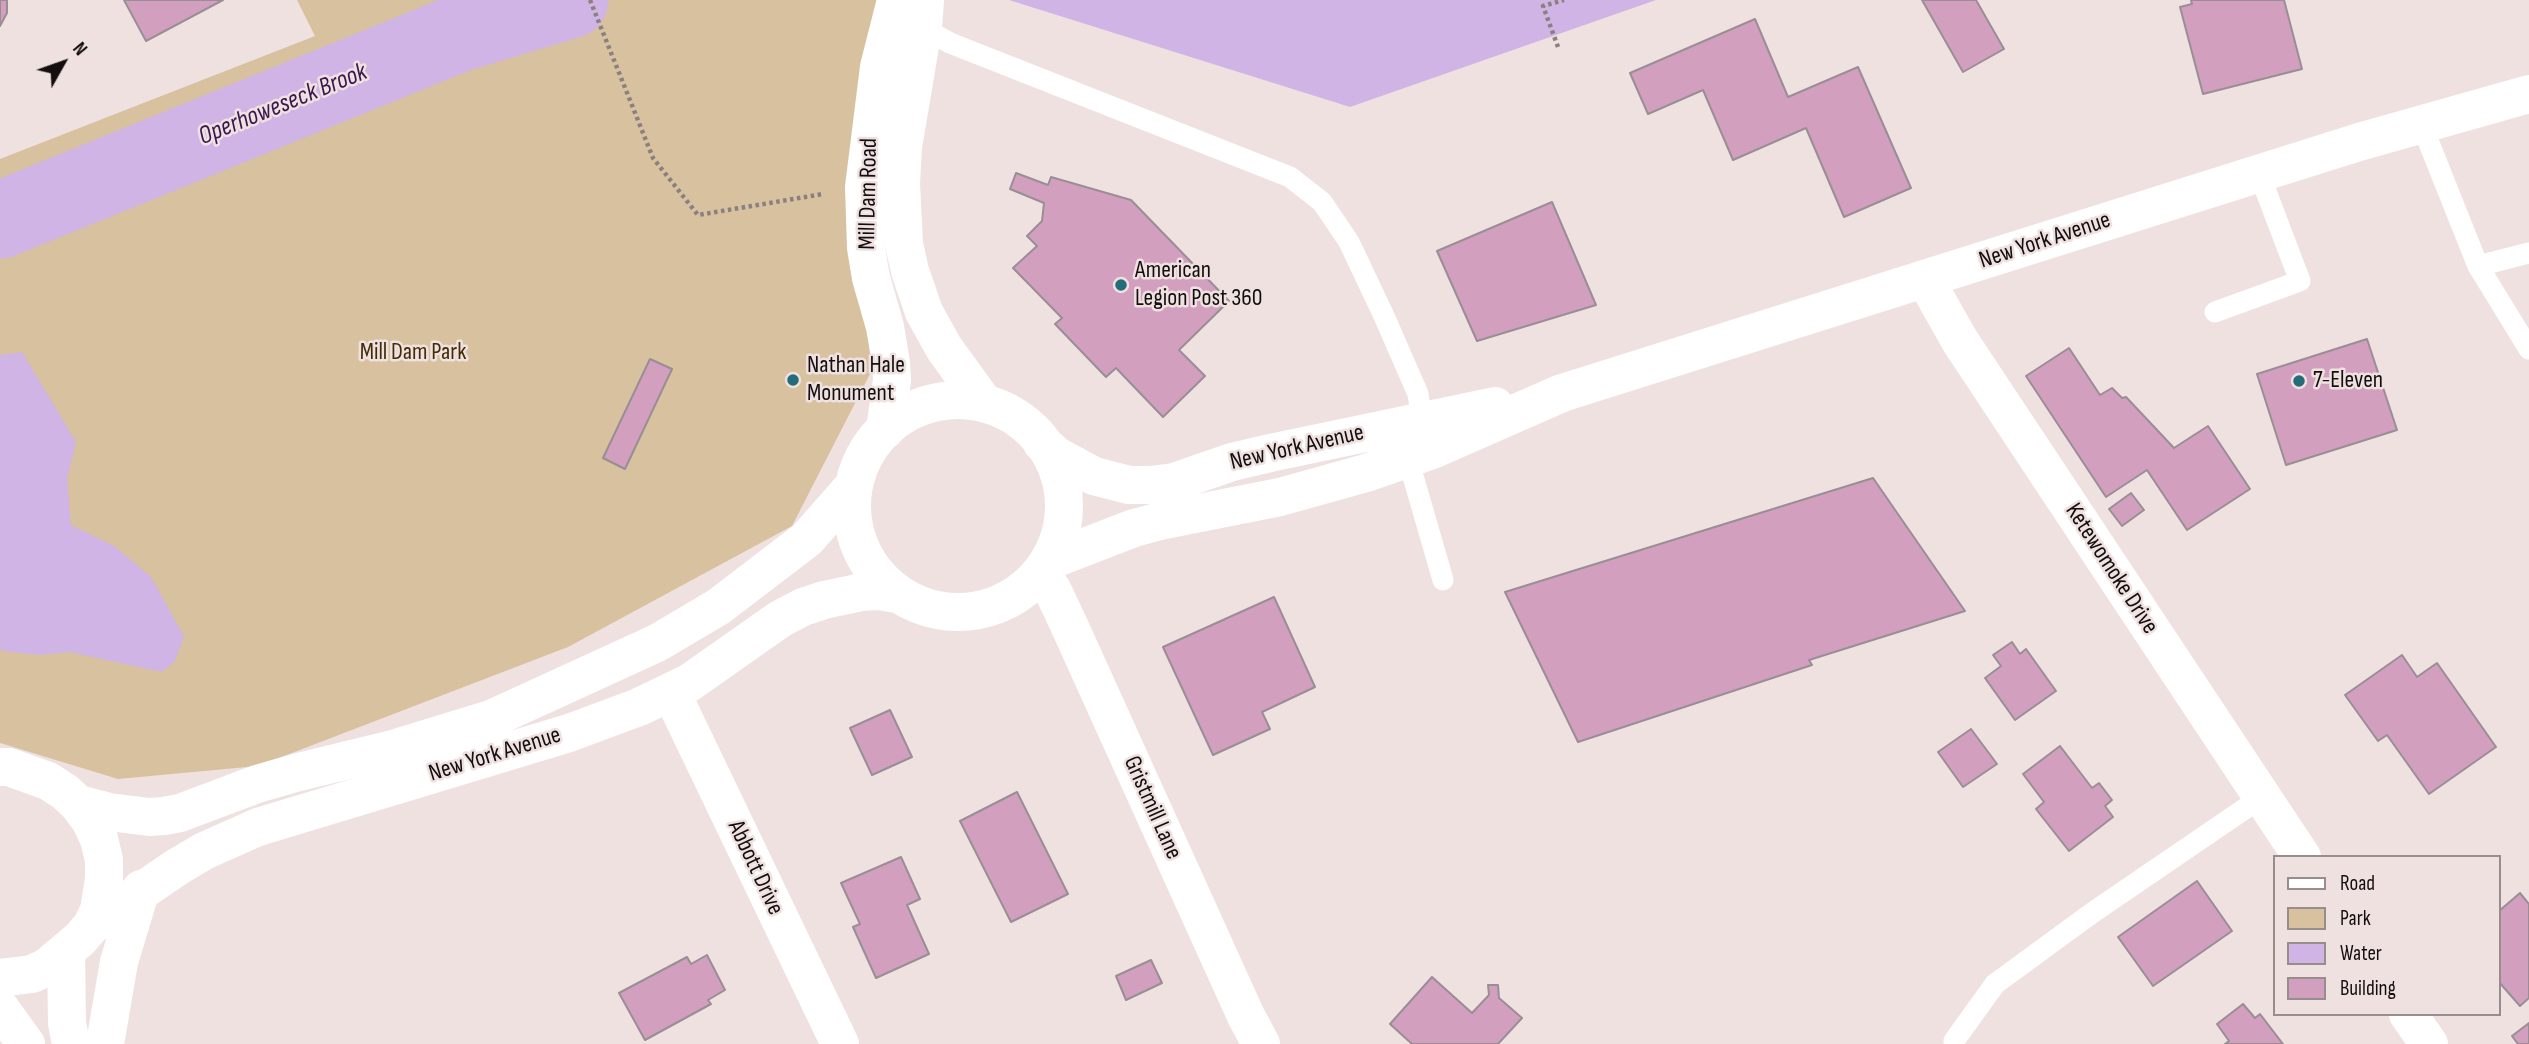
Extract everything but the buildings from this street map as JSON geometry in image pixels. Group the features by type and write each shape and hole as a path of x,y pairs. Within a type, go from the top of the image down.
{"street":[{"name":"Mill Dam Road","path":"885,430 892,380 891,363 866,248 864,187 879,67 896,0"},
{"name":"Mill Dam Road","path":"924,14 903,147 901,183 904,244 910,271 925,312 944,348 981,400"},
{"name":"New York Avenue","path":"1046,567 1134,528 1280,497 1408,458 1562,393 2259,173 2421,123 2529,94"},
{"name":"Ketewomoke Drive","path":"1925,279 1960,341 2301,855"},
{"name":"New York Avenue","path":"1042,443 1057,456 1094,477 1129,485 1150,485 1174,482 1232,462 1269,453 1562,393"},
{"path":"957,398 981,400 1016,418 1042,443 1055,468 1062,499 1062,526 1046,567 1012,597 976,610 937,610 916,604 897,594 872,568 854,531 850,490 869,452 885,430 899,418 918,408 957,398"},
{"name":"New York Avenue","path":"78,804 109,813 149,817 172,815 270,780 393,749 491,719 657,643 718,607 807,539 850,490"},
{"name":"Gristmill Lane","path":"1046,567 1062,610 1261,1044"},
{"name":"New York Avenue","path":"92,925 141,889 204,851 258,827 569,733 639,707 689,683 780,619 803,607 862,592 897,594"},
{"name":"Abbott Drive","path":"671,692 840,1044"},
{"path":"0,978 32,974 56,962 92,925 103,894 104,860 99,839 78,804 48,781 3,766"},
{"path":"105,1044 119,962 141,889"},
{"path":"66,953 67,1023 71,1044"},
{"path":"0,1008 26,1044"},
{"path":"2409,1016 2429,1044"}],"lane":[{"path":"924,14 950,43 1279,172 1311,193 1322,202 1349,242 1418,394 1422,420"},
{"path":"2421,123 2478,266 2529,349"},
{"path":"2216,313 2300,281 2259,173"},
{"path":"2478,266 2529,253"},
{"path":"1408,458 1443,580"},
{"path":"1954,1041 1995,984 2092,913 2262,797"}],"path":[{"path":"590,0 653,158 698,215 864,187"},
{"path":"1558,47 1543,6 1564,0"}],"green space":[{"name":"Mill Dam Park","path":"297,0 883,0 870,374 792,526 568,647 258,766 118,779 0,743 0,159 315,36"}],"water":[{"path":"1009,0 1656,0 1350,107"},
{"path":"22,352 76,442 67,479 71,525 114,546 151,577 184,636 175,661 162,672 69,652 39,655 2,651 0,647 0,355"}],"waterway":[{"name":"Operhoweseck Brook","path":"0,220 457,34 570,0"}],"place":[{"name":"American Legion Post 360","path":"1121,285"},
{"name":"Nathan Hale Monument","path":"793,380"},
{"name":"7-Eleven","path":"2299,381"}]}
